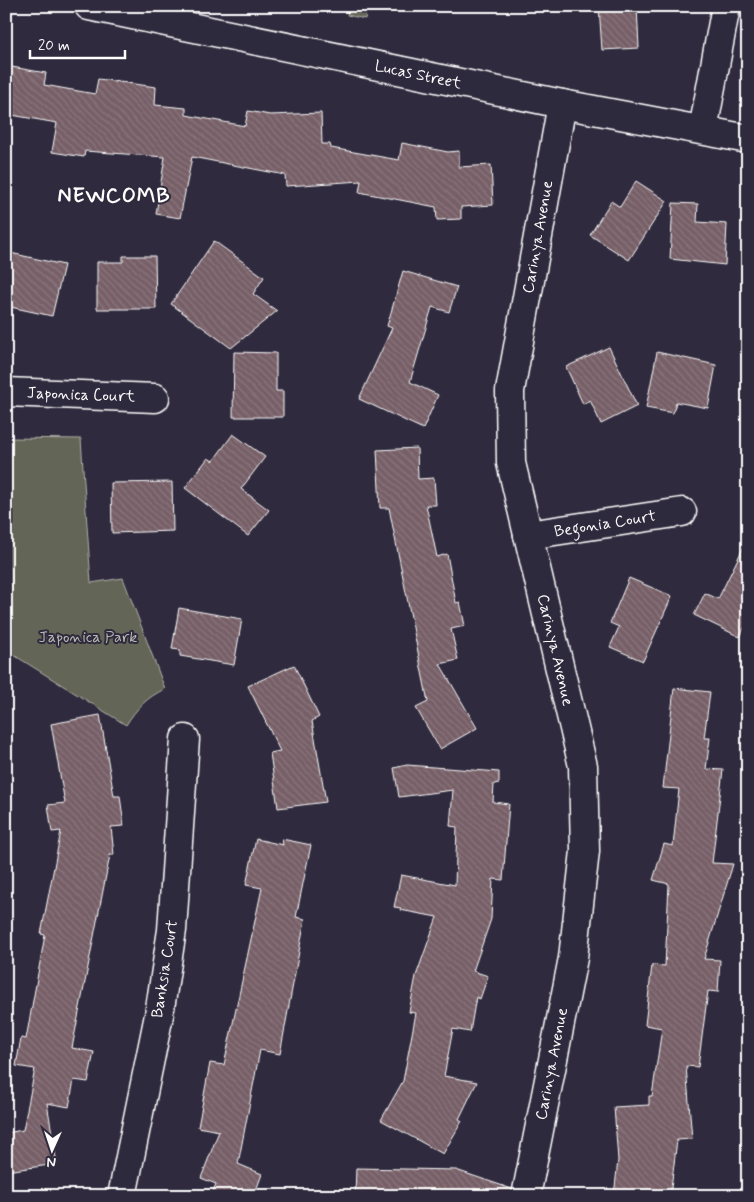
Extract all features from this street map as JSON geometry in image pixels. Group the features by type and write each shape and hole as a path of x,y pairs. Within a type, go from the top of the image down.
{"street":[{"name":"Lucas Street","path":"89,6 562,104 748,139"},
{"path":"702,130 726,6"},
{"name":"Carinya Avenue","path":"526,1196 573,958 585,851 583,766 511,463 510,391 562,104"},
{"name":"Japonica Court","path":"6,392 155,398"},
{"name":"Begonia Court","path":"528,535 682,512"},
{"name":"Banksia Court","path":"122,1196 159,1015 172,930 184,739"}],"green space":[{"path":"349,6 367,6 365,19 347,15"},
{"name":"Japonica Park","path":"10,438 81,439 91,583 123,578 165,689 142,704 126,725 9,652"}],"building":[{"path":"599,6 637,6 639,48 602,50"},
{"path":"6,66 46,73 44,85 95,94 98,79 156,87 155,105 186,108 186,115 245,126 248,111 270,115 321,113 322,144 330,144 331,148 399,160 402,143 448,152 459,151 459,167 491,165 493,205 461,207 461,219 437,220 436,207 359,192 361,181 286,186 285,175 192,157 180,218 156,214 165,157 85,151 84,157 52,152 57,123 6,114"},
{"path":"636,181 667,201 629,260 590,235 611,201 620,207"},
{"path":"673,203 698,204 697,222 727,224 725,265 670,259"},
{"path":"214,241 264,277 253,294 277,311 231,348 171,304"},
{"path":"6,252 64,265 52,316 6,306"},
{"path":"123,256 155,256 156,309 97,309 97,262 123,262"},
{"path":"403,271 457,287 449,312 432,307 410,382 438,395 423,429 359,399 392,328 387,326"},
{"path":"609,347 637,406 601,424 590,400 583,404 566,367"},
{"path":"234,352 276,353 276,391 283,391 283,417 233,417"},
{"path":"657,352 716,365 708,408 676,402 673,413 646,408"},
{"path":"233,434 265,457 241,489 269,510 248,536 185,488 208,458 213,461"},
{"path":"417,448 418,479 434,478 436,505 426,505 437,557 447,554 456,603 460,602 465,626 451,629 458,660 440,664 477,728 440,749 416,708 428,702 389,508 380,508 377,450"},
{"path":"172,482 173,531 112,533 111,483"},
{"path":"748,538 748,620 740,637 694,615 705,593 718,599"},
{"path":"629,578 672,596 643,661 610,647 619,627 610,623"},
{"path":"179,608 242,619 234,665 180,656 180,650 172,649"},
{"path":"294,665 319,717 312,721 326,802 278,808 270,753 280,751 248,686"},
{"path":"674,688 710,692 704,738 710,738 706,769 723,770 712,863 733,864 704,959 720,960 718,992 708,991 698,1067 686,1066 692,1139 677,1140 670,1196 614,1196 618,1160 614,1107 649,1105 662,1028 645,1025 652,965 665,966 669,884 653,880 664,844 673,846 679,789 663,788"},
{"path":"100,715 114,796 120,796 124,826 111,827 114,855 110,855 72,1048 94,1052 88,1082 74,1080 69,1107 47,1103 57,1164 6,1171 6,1133 23,1130 35,1069 16,1066 21,1038 26,1039 45,935 41,934 61,831 52,832 48,805 65,803 51,724"},
{"path":"407,765 499,772 499,783 494,784 493,802 509,804 503,880 493,879 491,919 473,971 488,976 480,999 476,997 470,1032 453,1029 444,1076 477,1082 459,1119 462,1121 443,1154 381,1120 403,1081 416,1013 409,1012 416,976 437,917 400,910 401,908 394,907 401,875 455,885 457,827 450,826 453,790 399,797 394,768"},
{"path":"256,839 283,845 282,839 311,845 296,917 305,919 280,1054 260,1050 238,1164 262,1174 254,1196 211,1196 216,1184 201,1178 219,1131 198,1127 210,1063 224,1065 262,888 246,885"},
{"path":"356,1168 456,1170 512,1189 511,1196 355,1196"}],"district":[{"name":"NEWCOMB","path":"114,196"}]}
